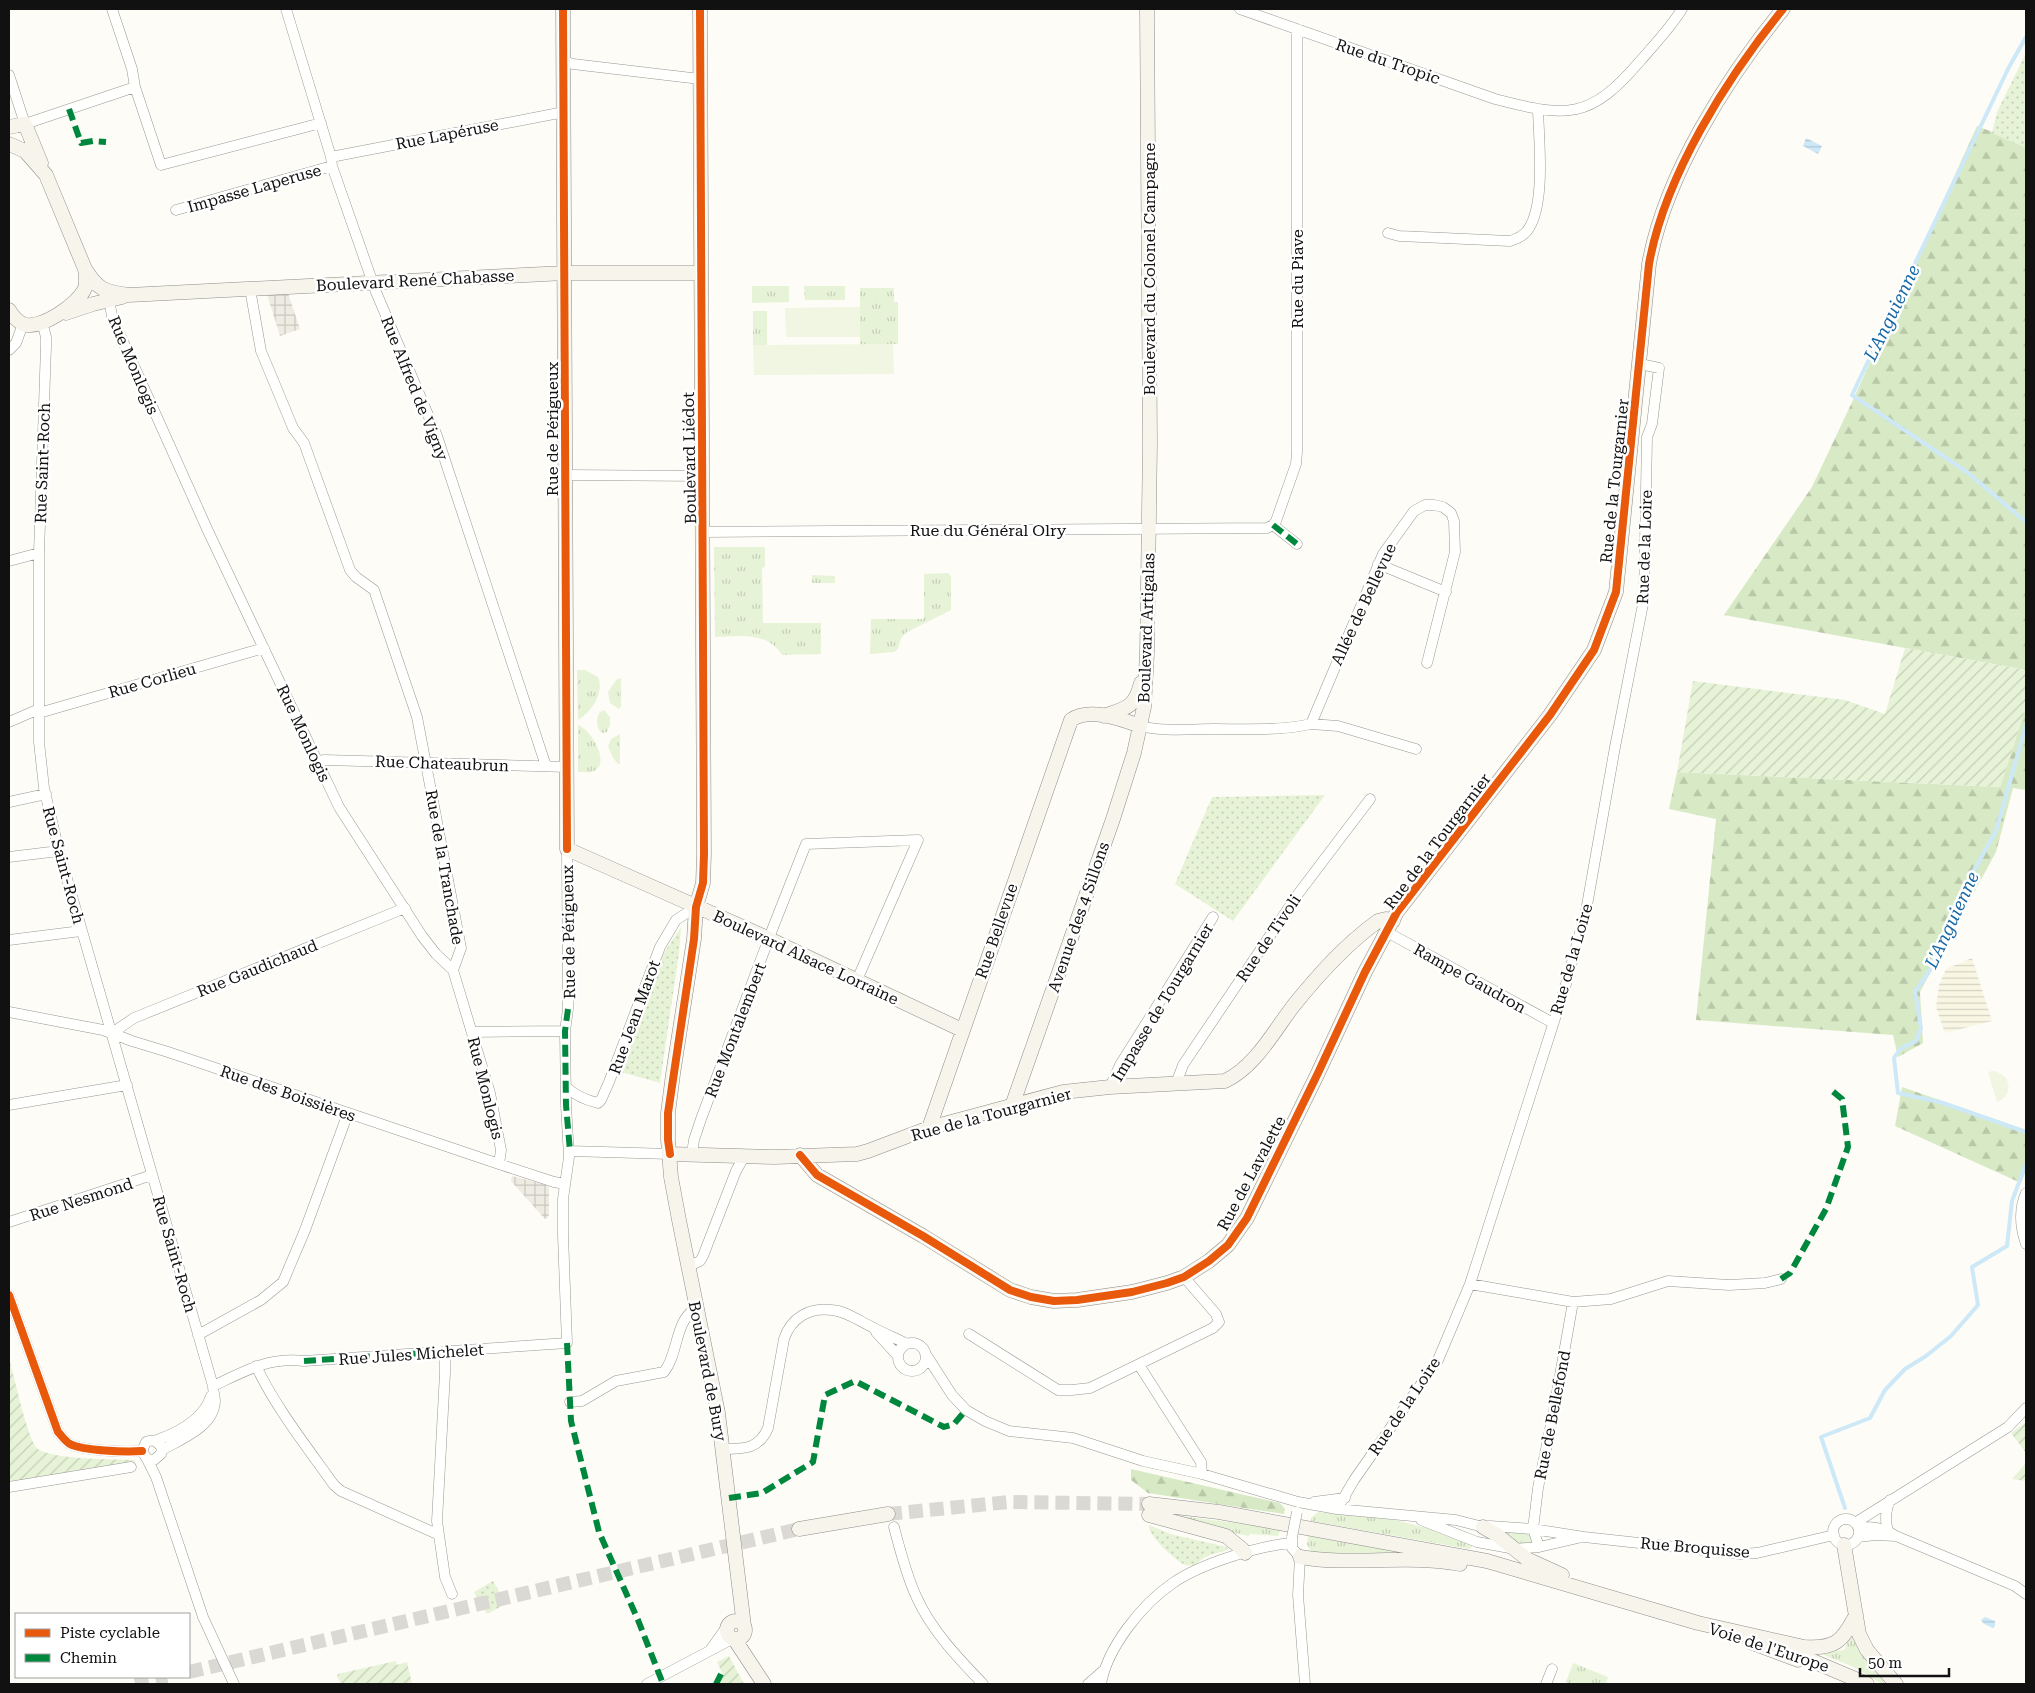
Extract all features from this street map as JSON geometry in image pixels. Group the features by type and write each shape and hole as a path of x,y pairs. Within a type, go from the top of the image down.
{"main road":[{"name":"Rue de Périgueux","path":"563,9 567,848"},
{"name":"Boulevard Liédot","path":"670,1154 668,1113 694,938 696,906 703,883 704,854 704,532 700,273 702,227 700,9"},
{"name":"Boulevard du Colonel Campagne","path":"1147,9 1149,529"},
{"name":"Rue de la Tourgarnier","path":"670,1154 692,1153 776,1157 800,1154 857,1154 929,1128 1063,1092 1110,1087 1216,1082 1238,1074 1255,1056 1318,976 1337,956 1378,921 1386,919 1390,926 1411,892 1564,697 1594,650 1616,592 1640,364 1648,264 1652,244 1670,193 1695,141 1730,79 1756,42 1783,9"},
{"path":"9,127 25,124 85,269 92,281 108,296"},
{"path":"9,144 25,151 46,175"},
{"path":"14,318 30,325 42,322 73,305 86,286 85,269"},
{"name":"Boulevard René Chabasse","path":"42,322 108,296 565,273 700,273"},
{"name":"Boulevard Artigalas","path":"1140,726 1144,707 1146,666 1149,529"},
{"path":"1103,716 1127,707 1134,702 1146,666"},
{"name":"Rue Bellevue","path":"929,1128 1065,734 1071,720 1078,716 1103,716"},
{"path":"1103,716 1140,726"},
{"name":"Avenue des 4 Sillons","path":"1012,1106 1110,826 1134,753 1140,726"},
{"name":"Boulevard Alsace Lorraine","path":"567,848 962,1030"},
{"name":"Rue de Lavalette","path":"800,1154 817,1175 923,1236 1010,1290 1031,1297 1054,1301 1077,1300 1132,1292 1184,1277 1209,1261 1228,1245 1240,1230 1318,1073 1365,972 1390,926"},
{"name":"Boulevard de Bury","path":"670,1154 671,1177 718,1413 723,1449 740,1589 735,1631"},
{"path":"776,1157 817,1175"},
{"path":"1245,1553 1226,1536 1149,1510 1219,1512 1487,1561 1669,1615"},
{"path":"799,1529 888,1514"},
{"path":"1483,1527 1536,1565 1653,1610"},
{"path":"1839,1540 1860,1634 1867,1650 1896,1684"},
{"path":"1300,1557 1325,1560 1454,1563 1804,1647 1822,1648 1841,1640 1856,1615"},
{"path":"1698,1623 1814,1666 1853,1684"},
{"name":"Voie de l'Europe","path":"1698,1623 1798,1653 1867,1684"},
{"path":"735,1631 754,1669 764,1684"}],"street":[{"path":"112,9 161,165 321,123"},
{"name":"Rue Alfred de Vigny","path":"286,9 331,162 373,282 437,436 546,766"},
{"name":"Rue du Tropic","path":"1240,9 1495,99 1538,110 1557,111 1574,110 1603,98 1620,85 1682,9"},
{"name":"Rue du Piave","path":"1272,525 1276,521 1296,464 1297,452 1297,29"},
{"path":"563,61 573,64 700,79"},
{"path":"9,75 25,124 135,87"},
{"path":"1388,233 1399,236 1510,241 1520,237 1528,230 1536,207 1540,180 1538,110"},
{"name":"Rue Lapéruse","path":"331,162 564,112"},
{"name":"Impasse Laperuse","path":"176,210 331,162"},
{"name":"Rue de la Tranchade","path":"250,289 261,351 293,428 304,443 350,570 356,577 374,590 417,717 461,948 453,970"},
{"name":"Rue Monlogis","path":"108,296 112,316 208,531 339,807 436,954 453,970 490,1093 501,1150 499,1164"},
{"path":"9,350 16,343 14,318"},
{"name":"Rue Saint-Roch","path":"42,322 46,336 46,346 39,553 39,742 46,794 59,851 198,1335 213,1388 215,1402 213,1410 202,1426 152,1455"},
{"name":"Rue de la Loire","path":"1337,1509 1354,1480 1438,1360 1470,1284 1553,1023 1586,911 1614,748 1644,599 1647,437 1652,424 1659,368 1640,364"},
{"path":"1638,380 1656,382"},
{"path":"566,475 703,476"},
{"name":"Allée de Bellevue","path":"1310,724 1378,564 1398,531 1414,511 1425,505 1434,504 1443,507 1451,513 1454,521 1455,552 1427,664"},
{"path":"1272,525 1297,544"},
{"name":"Rue du Général Olry","path":"704,532 1267,528 1272,525"},
{"path":"9,561 39,553"},
{"path":"1378,564 1446,592"},
{"name":"Rue Corlieu","path":"9,722 39,711 264,648"},
{"path":"1140,726 1156,730 1298,727 1310,724 1338,726 1416,749"},
{"name":"Rue Chateaubrun","path":"316,761 568,767"},
{"path":"9,802 46,794"},
{"name":"Rue de Tivoli","path":"1176,1084 1183,1066 1298,894 1370,798"},
{"name":"Rue Montalembert","path":"692,1153 701,1119 806,844 918,840 857,980"},
{"name":"Rue de Périgueux","path":"567,848 568,1009 565,1031 570,1151 563,1235 567,1343"},
{"path":"9,857 59,851"},
{"name":"Rue Jean Marot","path":"566,1087 575,1095 585,1100 598,1103 601,1100 660,947 676,920 696,906"},
{"name":"Rue Gaudichaud","path":"112,1033 134,1018 405,908"},
{"name":"Impasse de Tourgarnier","path":"1110,1087 1120,1065 1213,917"},
{"name":"Rampe Gaudron","path":"1390,926 1553,1023"},
{"path":"9,940 82,931"},
{"name":"Rue des Boissières","path":"9,1012 112,1033 499,1164 554,1182 566,1184"},
{"path":"472,1032 565,1031"},
{"path":"9,1105 127,1085"},
{"path":"198,1335 261,1300 284,1282 348,1113"},
{"path":"570,1151 670,1154"},
{"path":"689,1266 700,1260 703,1256 736,1171 745,1155"},
{"name":"Rue Nesmond","path":"9,1222 152,1175"},
{"path":"2026,1193 2022,1202 2021,1222 2026,1244"},
{"path":"969,1334 1058,1390 1090,1388 1213,1328 1219,1322 1216,1314 1184,1277"},
{"path":"1470,1284 1573,1302 1611,1299 1668,1281 1729,1285 1765,1283 1781,1279"},
{"path":"9,1295 58,1432 62,1437 78,1447 152,1455"},
{"name":"Rue de Bellefond","path":"1533,1529 1538,1488 1573,1302"},
{"path":"570,1402 582,1401 616,1381 664,1372 683,1321 690,1311 696,1308"},
{"path":"723,1449 748,1447 760,1442 764,1438 775,1396 784,1340 788,1328 794,1321 810,1312 834,1310 852,1316 907,1344 918,1346 925,1353 925,1361 919,1369 913,1372 904,1368 900,1364 898,1356 872,1327"},
{"name":"Rue Jules Michelet","path":"213,1388 256,1366 281,1360 314,1361 567,1343"},
{"path":"898,1356 901,1349 907,1344"},
{"path":"444,1351 446,1374 437,1521 445,1577 452,1594"},
{"name":"Rue Broquisse","path":"925,1353 956,1400 966,1410 1003,1429 1022,1434 1046,1434 1073,1438 1143,1461 1202,1474 1301,1506 1456,1520 1483,1527 1533,1529 1584,1537 1740,1554 1839,1540"},
{"path":"1139,1365 1201,1462 1202,1474"},
{"path":"256,1366 263,1381 334,1485 341,1491 438,1534"},
{"path":"919,1369 944,1383"},
{"path":"213,1388 206,1407 197,1418 155,1441 146,1442 152,1455 156,1477 203,1617 234,1684"},
{"path":"1892,1533 1875,1535 1857,1529 1847,1520 1840,1521 1835,1527 1839,1540 1852,1543 1857,1529 1890,1500 2008,1426 2026,1408"},
{"path":"152,1455 160,1444 155,1441"},
{"path":"9,1488 131,1467"},
{"path":"1306,1684 1298,1595 1300,1557 1295,1553 1292,1540 1301,1506 1345,1498"},
{"name":"Rue Broquisse","path":"1345,1498 1366,1511"},
{"path":"1890,1500 1885,1524 1892,1533 2015,1586 2026,1594"},
{"name":"Rue Broquisse","path":"1411,1516 1477,1542 1515,1549 1539,1547 1584,1537"},
{"path":"894,1527 916,1598 928,1619 956,1656 983,1684"},
{"path":"1533,1529 1539,1547"},
{"path":"1101,1684 1103,1672 1117,1644 1162,1592 1187,1575 1245,1553 1292,1540"},
{"path":"646,1684 709,1651 735,1631"},
{"path":"1546,1684 1552,1669"},
{"path":"1088,1684 1103,1672"}],"shaded area":[{"path":"286,287 300,329 280,336 265,288"},
{"path":"1972,958 1992,1021 1945,1033 1936,1007 1939,985 1946,969"},
{"path":"512,1176 546,1185 549,1188 549,1215 547,1218 545,1219 511,1181"}],"green space":[{"path":"2026,53 2026,148 1992,133 1997,112"},
{"path":"1977,126 2026,145 2026,670 1724,615 1812,487"},
{"path":"752,286 789,286 789,302 752,303"},
{"path":"804,286 845,286 845,300 805,300"},
{"path":"860,288 894,288 894,302 898,302 898,344 860,345"},
{"path":"860,307 860,337 786,337 785,308"},
{"path":"753,311 767,311 767,345 753,345"},
{"path":"893,344 894,374 754,375 753,345"},
{"path":"714,547 765,547 765,567 762,568 763,623 821,623 821,654 782,655 776,647 761,638 743,636 715,637"},
{"path":"948,573 951,576 951,610 907,632 901,638 898,649 894,652 870,654 871,619 924,619 924,574"},
{"path":"812,575 835,576 835,583 812,583"},
{"path":"1905,648 2026,670 2026,707 2000,787 1677,772 1693,681 1845,700 1885,714"},
{"path":"577,670 585,670 598,677 600,683 596,702 578,720"},
{"path":"621,678 621,707 619,709 610,703 608,692 616,680"},
{"path":"2026,707 2026,790 2013,788 1996,852 1920,992 1923,1043 1898,1057 1893,1035 1696,1020 1716,819 1669,809 1677,772 2000,787"},
{"path":"604,710 610,717 610,725 607,732 602,733 597,721 599,713"},
{"path":"578,725 593,739 600,754 599,767 592,772 578,772"},
{"path":"620,734 620,764 618,764 608,746 611,739"},
{"path":"1325,795 1233,921 1175,884 1212,797"},
{"path":"681,927 660,1083 621,1072 664,953"},
{"path":"1993,1071 2004,1076 2008,1085 2006,1095 1997,1102 1988,1072"},
{"path":"1902,1087 2026,1130 2026,1170 2021,1183 1895,1126"},
{"path":"9,1358 26,1422 34,1444 38,1449 46,1453 70,1457 134,1460 135,1462 9,1482"},
{"path":"2026,1422 2026,1453 2011,1433"},
{"path":"2026,1463 2026,1481 2012,1479"},
{"path":"1131,1469 1280,1503 1285,1509 1284,1514 1148,1493 1131,1480"},
{"path":"1318,1512 1395,1520 1435,1530 1472,1547 1469,1549 1311,1521 1312,1517"},
{"path":"1174,1515 1281,1529 1278,1536 1250,1534 1249,1536 1205,1527"},
{"path":"1149,1525 1170,1534 1227,1547 1228,1550 1206,1557 1195,1566 1184,1565 1152,1535"},
{"path":"1494,1529 1529,1533 1533,1544 1519,1544"},
{"path":"1308,1536 1427,1556 1427,1558 1312,1553 1307,1545"},
{"path":"493,1581 506,1604 487,1614 474,1592"},
{"path":"1852,1633 1867,1661 1886,1684 1882,1684 1856,1668 1819,1653 1844,1650"},
{"path":"729,1656 744,1684 722,1684 719,1682 723,1675 717,1662"},
{"path":"396,1661 397,1665 407,1662 412,1684 341,1684 337,1676 338,1674"},
{"path":"1573,1663 1608,1677 1606,1684 1571,1684 1566,1682"}],"water":[{"path":"1806,138 1822,146 1818,154 1803,146"},
{"path":"1985,1617 1995,1621 1993,1628 1984,1624 1981,1620"}],"waterway":[{"name":"L'Anguienne","path":"2026,37 2009,67 1852,395 1967,472 2026,522"},
{"name":"L'Anguienne","path":"2026,725 1996,831 1953,908 1948,934 1936,950 1930,970 1915,992 1921,1028 1916,1041 1900,1049 1894,1058 1898,1093 1940,1102 2026,1132"},
{"name":"L'Anguienne","path":"1845,1508 1821,1437 1870,1418 1885,1390 1905,1369 1926,1356 1951,1336 1978,1305 1972,1267 2007,1246 2012,1201 2026,1164"}],"tunnel":[{"path":"888,1514 1009,1502 1149,1504"},
{"path":"190,1672 799,1529"},
{"path":"135,1684 162,1678"}],"marked path":[{"path":"69,109 81,143 93,141 106,142"},
{"path":"1273,525 1297,544"},
{"path":"568,1009 565,1031 566,1105 570,1151"},
{"path":"1781,1279 1790,1273 1826,1209 1848,1147 1842,1099 1830,1089"},
{"path":"567,1343 571,1421 599,1532 638,1620 663,1684"},
{"path":"304,1361 422,1353"},
{"path":"729,1498 762,1493 813,1462 825,1395 855,1381 944,1427 954,1424 966,1410"},
{"path":"716,1684 721,1674"}],"cycle path":[{"path":"563,9 567,849"},
{"path":"670,1154 668,1113 694,939 696,907 703,883 704,854 700,9"},
{"path":"800,1155 817,1175 923,1236 1010,1290 1031,1297 1054,1301 1077,1300 1132,1292 1167,1283 1184,1277 1209,1261 1228,1245 1247,1218 1365,972 1397,912 1550,715 1594,650 1616,592 1649,264 1657,230 1669,196 1701,129 1741,65 1783,9"},
{"path":"9,1295 58,1432 68,1443 84,1448 142,1451"}]}
